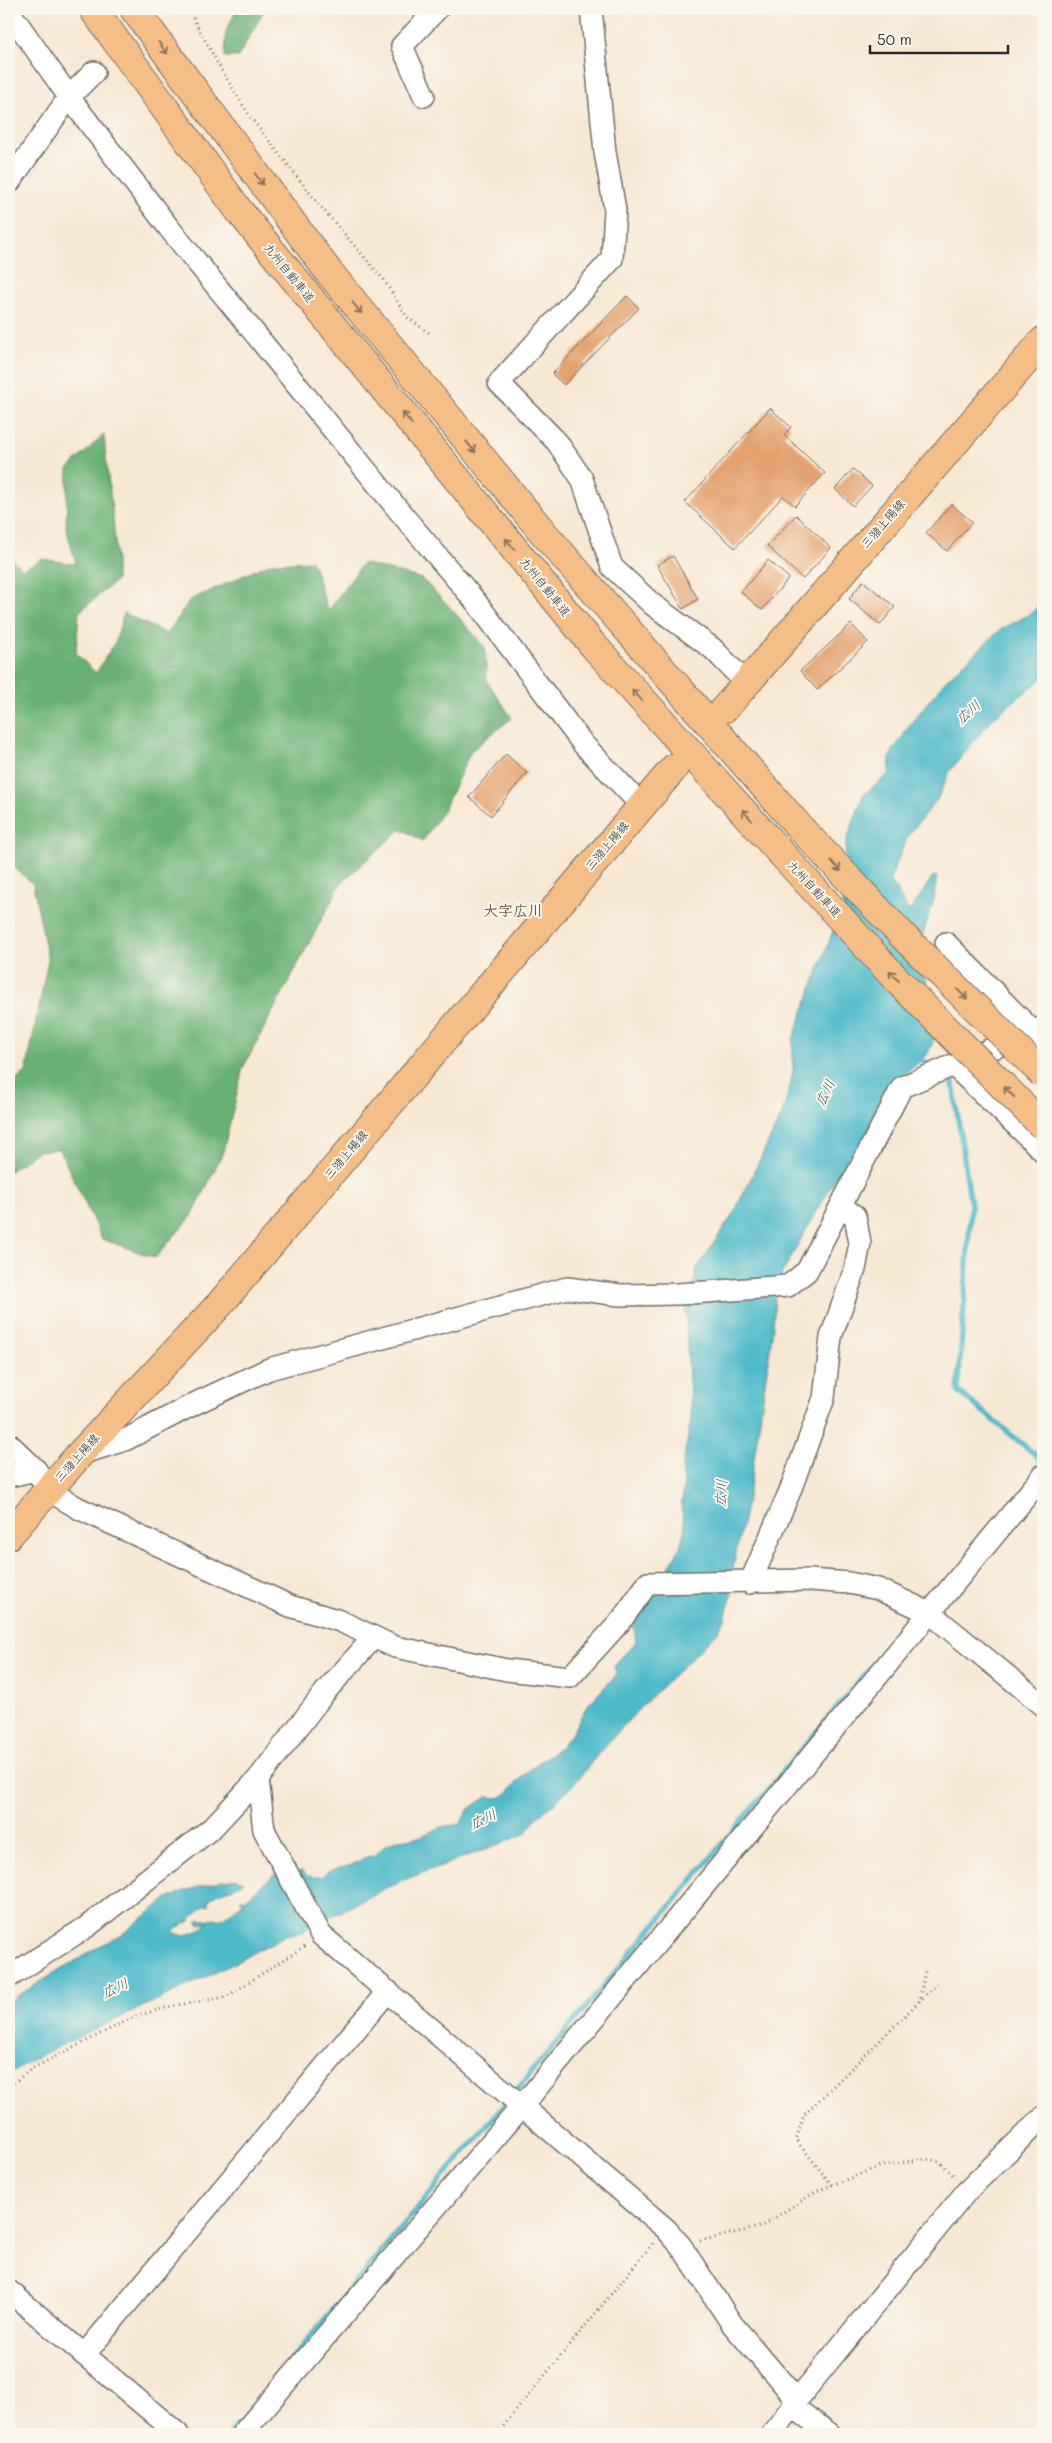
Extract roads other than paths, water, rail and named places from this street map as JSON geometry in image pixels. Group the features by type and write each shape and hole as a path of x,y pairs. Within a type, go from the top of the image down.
{"main road":[{"name":"九州自動車道","path":"93,9 240,212 592,644 897,980 1043,1126"},
{"path":"134,9 328,272 546,536 802,830 903,936 1043,1074"},
{"name":"三潴上陽線","path":"724,708 1043,341"},
{"name":"三潴上陽線","path":"9,1535 42,1480 80,1454 220,1304 674,768"}],"street":[{"path":"424,96 402,46 437,9"},
{"path":"591,9 605,152 615,210 612,260 499,383 557,442 582,479 612,567 652,604 713,649 746,683"},
{"path":"9,11 69,97 169,228 400,512 476,602 583,744 642,806"},
{"path":"9,183 69,97 94,72"},
{"path":"80,1454 125,1440 196,1403 269,1369 567,1288 620,1295 678,1294 788,1286 807,1271 902,1087 953,1065 1040,1033 946,943"},
{"path":"953,1065 1043,1152"},
{"path":"748,1583 790,1491 824,1398 831,1337 855,1269 860,1243 855,1216 841,1206"},
{"path":"9,1444 42,1480 78,1508 282,1602 340,1621 395,1647 507,1670 570,1678 620,1622 648,1583 748,1583 810,1580 848,1583 878,1589 930,1613 1043,1705"},
{"path":"9,1476 42,1480"},
{"path":"242,2434 514,2099 930,1613 1043,1476"},
{"path":"9,1977 88,1926 212,1828 258,1778 325,1692 373,1638"},
{"path":"258,1778 264,1830 283,1861 320,1932 666,2229 682,2246 732,2324 795,2403 830,2434"},
{"path":"84,2355 388,1991"},
{"path":"772,2434 966,2191 1043,2118"},
{"path":"9,2291 178,2434"}],"water":[{"name":"広川","path":"1043,602 1043,678 993,718 950,771 938,798 908,836 890,879 908,910 911,910 933,876 937,877 934,899 921,941 922,960 936,1029 927,1055 899,1080 866,1135 841,1168 781,1275 775,1294 773,1329 750,1487 733,1567 733,1590 725,1619 717,1633 639,1709 599,1753 576,1782 539,1815 525,1834 396,1883 311,1925 303,1932 286,1935 233,1964 39,2056 9,2074 9,2001 103,1944 120,1936 165,1900 185,1891 235,1878 244,1881 233,1888 216,1894 209,1900 209,1905 204,1906 191,1918 192,1920 176,1928 173,1932 184,1936 200,1930 208,1923 199,1924 198,1920 222,1919 243,1903 241,1899 247,1898 276,1873 302,1871 307,1876 322,1877 328,1871 376,1855 383,1847 394,1841 419,1837 441,1827 460,1824 468,1810 487,1797 498,1798 505,1795 530,1769 560,1747 570,1736 587,1706 617,1674 614,1667 636,1641 633,1623 657,1589 680,1547 685,1527 681,1506 684,1487 682,1469 691,1419 685,1303 693,1286 697,1268 734,1213 783,1112 793,1072 793,1039 842,907 846,843 863,795 889,774 890,756 911,723 945,681 1000,630 1030,614"}],"waterway":[{"path":"915,1056 934,1068"},
{"path":"944,1074 952,1078 971,1206 958,1391 1043,1461"},
{"path":"1034,1472 1043,1461"},
{"path":"514,2093 901,1631"},
{"path":"273,2381 508,2100"},
{"path":"229,2434 237,2424"}],"district":[{"name":"大字広川","path":"513,911"}]}
